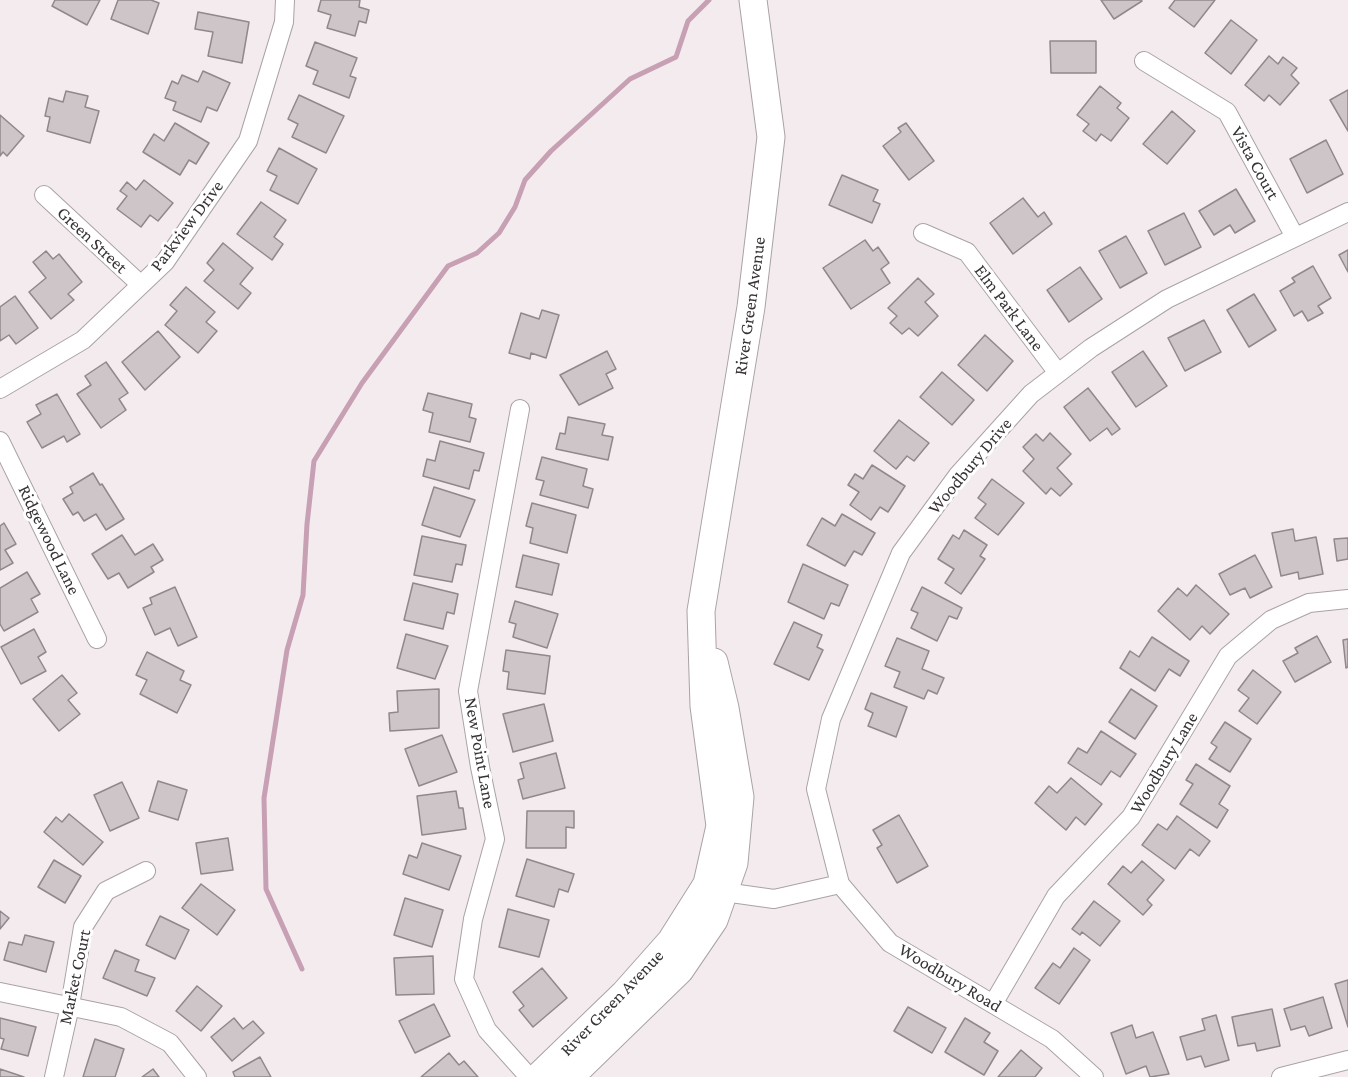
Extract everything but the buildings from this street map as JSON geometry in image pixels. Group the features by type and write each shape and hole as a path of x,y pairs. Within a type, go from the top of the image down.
{"street":[{"name":"Parkview Drive","path":"0,389 83,340 165,262 248,141 284,22 285,0"},
{"name":"River Green Avenue","path":"538,1077 624,994 716,888 734,862 740,797 725,708 701,611 751,308 771,137 753,0"},
{"name":"Vista Court","path":"1144,60 1227,112 1295,237"},
{"name":"Green Street","path":"44,195 141,285"},
{"name":"Woodbury Drive","path":"840,884 816,789 831,719 901,553 958,475 1031,394 1091,348 1167,299 1348,212"},
{"name":"Elm Park Lane","path":"923,233 967,252 1058,373"},
{"name":"New Point Lane","path":"520,409 468,691 480,767 495,839 473,919 464,979 487,1030 529,1077"},
{"name":"Ridgewood Lane","path":"0,441 97,639"},
{"name":"Woodbury Lane","path":"993,1004 1056,896 1131,817 1228,656 1271,620 1309,603 1348,599"},
{"name":"Market Court","path":"54,1077 70,1006 83,927 106,891 146,871"},
{"path":"716,888 774,898 840,884"},
{"name":"Woodbury Road","path":"840,884 890,943 1052,1039 1094,1077"},
{"name":"River Green Avenue","path":"570,1077 680,970 714,920 716,888"},
{"path":"0,992 121,1017 171,1043 197,1077"},
{"path":"1281,1077 1348,1060"}],"waterway":[{"path":"302,969 266,889 264,798 287,650 303,595 307,524 314,461 362,383 448,266 477,253 499,233 515,207 525,180 551,151 630,79 676,57 688,21 709,0"}]}
